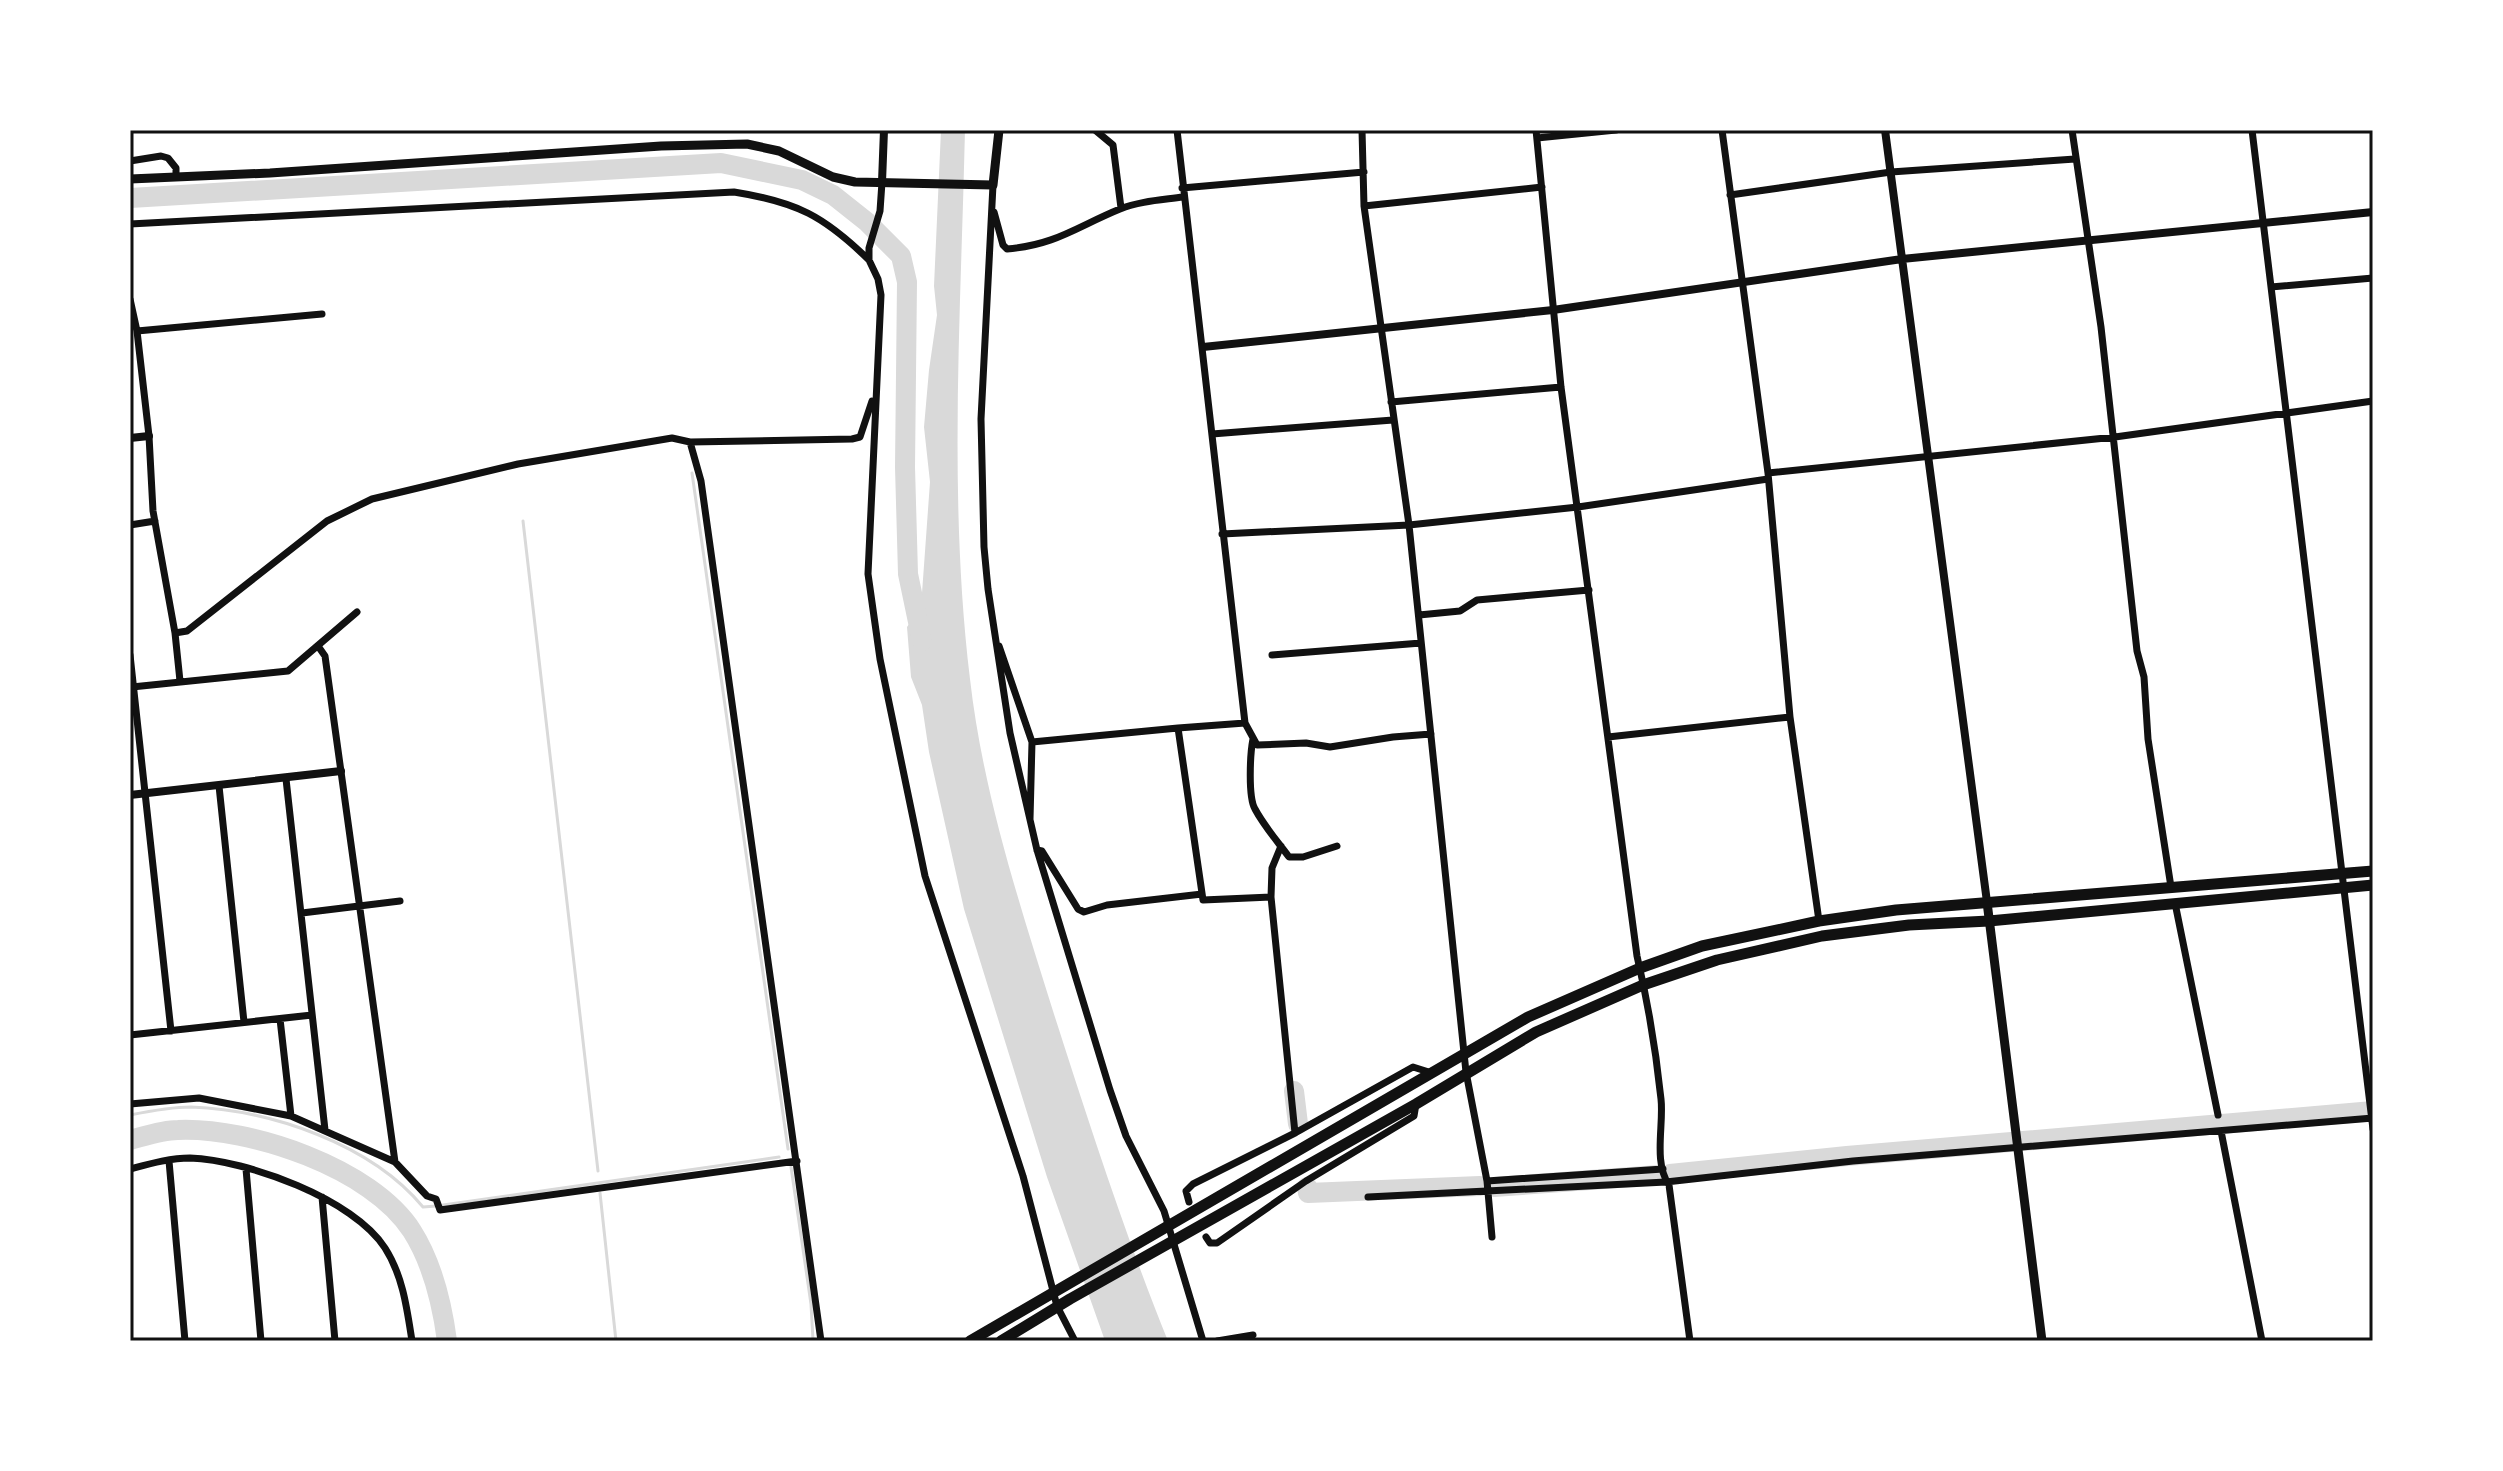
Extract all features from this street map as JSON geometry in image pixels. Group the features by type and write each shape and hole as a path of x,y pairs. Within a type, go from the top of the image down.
{"highway":[{"path":"970,1341 1528,1017 1640,968 1702,946 1819,921 1896,910 2373,871"},
{"path":"1001,1341 1536,1032 1643,985 1717,960 1822,936 1909,925 1989,921 2373,885"}],"main road":[{"path":"130,179 270,173 661,146 747,144 779,151 833,177 855,182 990,185 998,130"},
{"path":"1987,902 2042,1341"}],"street":[{"path":"869,260 869,248 887,182 884,130"},
{"path":"1095,130 1113,145 1121,208"},
{"path":"1177,130 1245,723 1257,745 1306,743 1330,747 1431,734"},
{"path":"1362,130 1364,206 1409,525 1466,1072 1487,1181 1492,1237"},
{"path":"1616,130 1536,134 1561,387 1661,1103 1663,1169 1669,1185 1690,1341"},
{"path":"1722,130 1768,476 1790,717 1819,921"},
{"path":"1885,130 1987,902"},
{"path":"2072,130 2115,437 2137,651 2144,677 2148,739 2171,887"},
{"path":"2252,130 2373,1129"},
{"path":"130,161 161,156 168,158 176,168 176,176"},
{"path":"1730,195 1891,172 2075,159"},
{"path":"990,185 1003,245 1007,249 1032,247 1074,232 1121,208 1183,192 1364,172"},
{"path":"1364,206 1542,187"},
{"path":"130,224 734,192 769,197 810,212 839,231 869,260 881,295 868,574 880,659 925,876 1023,1176 1057,1306 1075,1341"},
{"path":"992,203 981,419 984,547 1010,733 1037,850 1110,1090 1203,1341"},
{"path":"1203,347 1553,310 1902,259 2373,212"},
{"path":"2271,287 2373,278"},
{"path":"130,299 149,436 155,521 175,633 180,681"},
{"path":"134,327 322,314"},
{"path":"1391,402 1561,387"},
{"path":"175,633 187,631 327,521 372,499 533,461 672,438 690,442 852,439 860,437 875,396"},
{"path":"1222,534 1409,525 1578,507 1768,476 2115,437 2373,401"},
{"path":"1212,434 1393,420"},
{"path":"130,438 149,436"},
{"path":"690,442 701,481 821,1341"},
{"path":"130,525 155,521"},
{"path":"1419,615 1460,611 1477,600 1589,590"},
{"path":"132,687 288,671 357,612"},
{"path":"1272,655 1421,643"},
{"path":"996,644 1000,647 1032,742 1032,817 1029,821"},
{"path":"318,646 325,656 395,1162"},
{"path":"130,655 171,1031"},
{"path":"1608,737 1790,717"},
{"path":"1032,742 1245,723"},
{"path":"1178,728 1203,900 1271,897"},
{"path":"1253,739 1253,807 1289,857 1303,857 1337,846"},
{"path":"130,795 341,771"},
{"path":"286,779 325,1130"},
{"path":"219,786 244,1022"},
{"path":"1281,846 1272,868 1271,897 1295,1133"},
{"path":"1037,850 1042,851 1078,909 1084,912 1107,905 1202,894"},
{"path":"302,913 400,901"},
{"path":"2175,903 2218,1115"},
{"path":"130,1035 312,1015"},
{"path":"280,1019 291,1116"},
{"path":"1189,1202 1186,1191 1193,1184 1295,1133 1413,1067 1432,1073"},
{"path":"130,1104 199,1098 291,1116 395,1162 427,1196 436,1199 440,1210 797,1161"},
{"path":"1206,1237 1210,1243 1217,1243 1306,1181 1414,1116 1416,1104"},
{"path":"1368,1197 1666,1182 2017,1146 2372,1118"},
{"path":"2221,1131 2262,1341"},
{"path":"130,1169 188,1158 210,1160 286,1181 322,1197 367,1225 383,1245 396,1267 412,1341"},
{"path":"169,1161 185,1341"},
{"path":"246,1169 261,1341"},
{"path":"1487,1181 1663,1169"},
{"path":"322,1197 335,1341"},
{"path":"1217,1341 1253,1335"}],"shaded area":[{"path":"941,130 965,130 958,404 959,542 963,611 976,722 1004,847 1053,1011 1122,1219 1168,1341 1105,1341 1047,1177 964,909 929,752 922,705 911,677 907,627 921,607 930,482 924,427 937,315 934,286"}],"waterway":[{"path":"130,198 721,163 802,180 833,195 867,222 901,256 907,282 905,467 908,574 922,641"},
{"path":"692,473 788,1149"},
{"path":"523,521 598,1171"},
{"path":"1294,1091 1298,1124"},
{"path":"130,1115 191,1107 254,1115 286,1123 348,1148 376,1165 423,1207 436,1206"},
{"path":"1670,1174 2373,1111"},
{"path":"130,1140 178,1130 239,1136 307,1156 369,1188 393,1208 412,1231 426,1257 436,1284 447,1341"},
{"path":"443,1205 779,1157"},
{"path":"791,1167 811,1304 813,1340"},
{"path":"1494,1187 1659,1175"},
{"path":"1307,1187 1308,1193 1480,1186"},
{"path":"600,1193 616,1341"}]}
